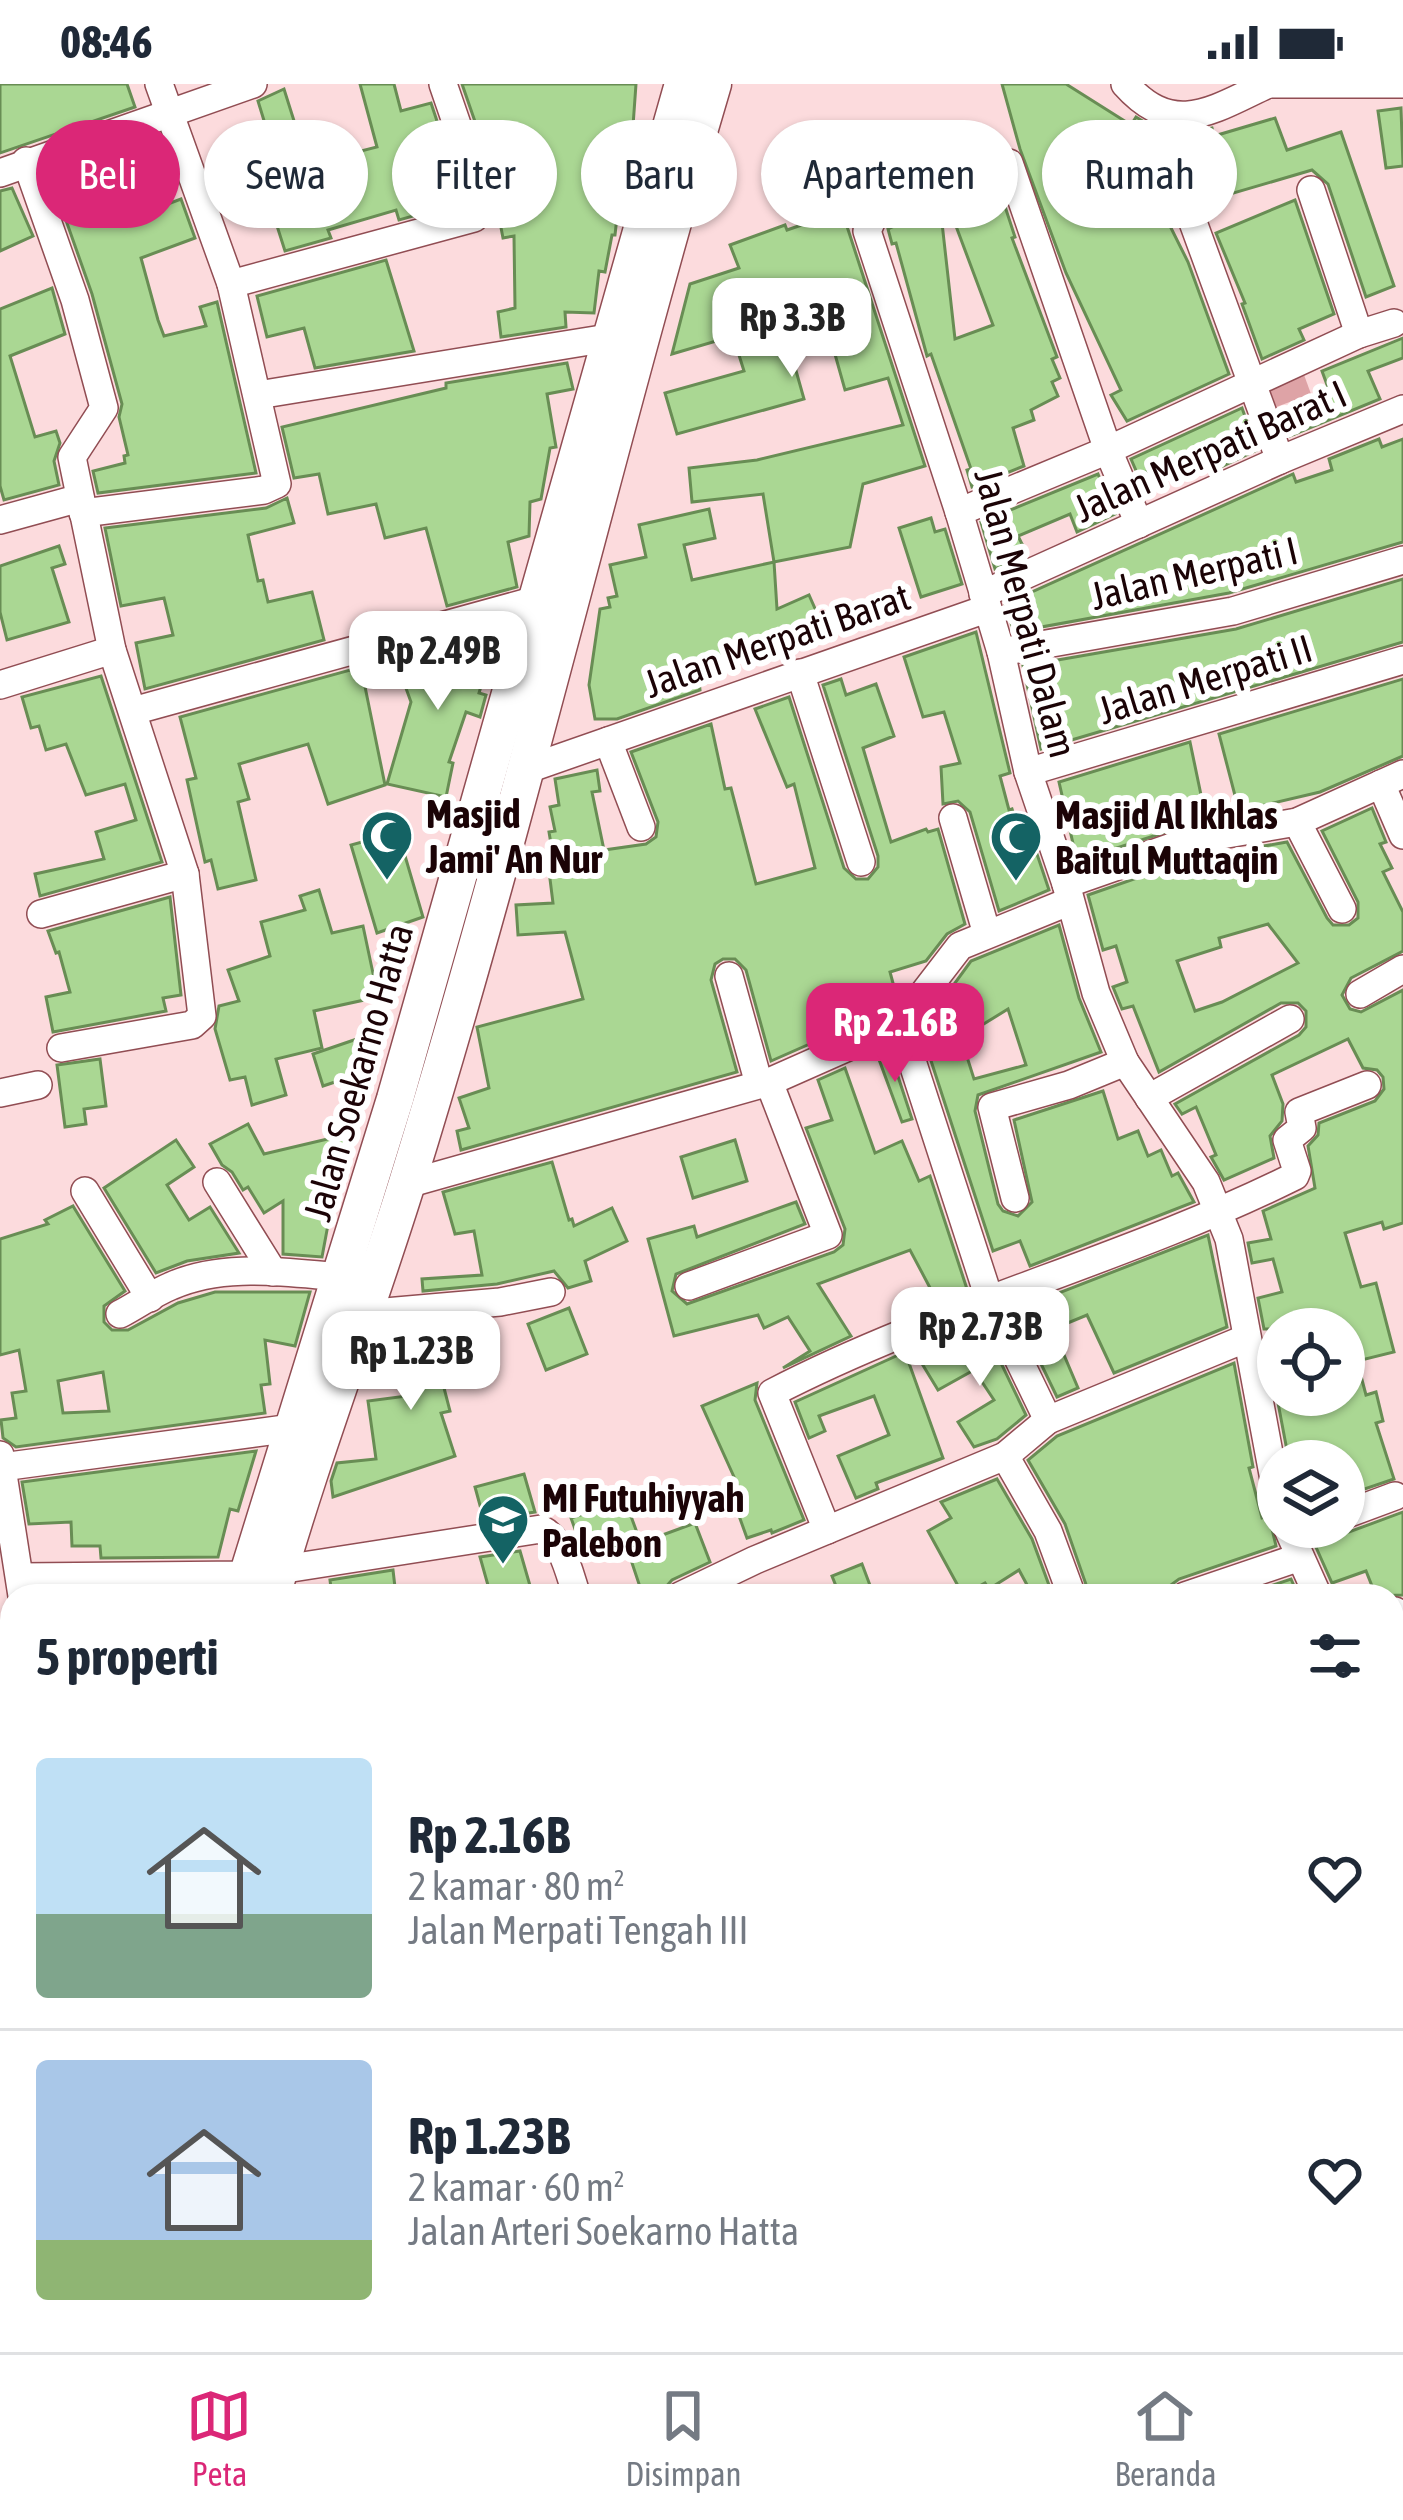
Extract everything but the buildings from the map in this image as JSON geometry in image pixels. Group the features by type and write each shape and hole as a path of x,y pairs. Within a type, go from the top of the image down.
{"main road":[{"name":"Jalan Soekarno Hatta","path":"260,1584 292,1428 452,962 536,600 682,84"},
{"path":"260,1584 407,1184 452,962 525,770 626,384 713,84"}],"street":[{"path":"0,520 277,484 231,284 159,84"},
{"path":"61,1048 192,1025 202,1016 185,874 112,650 72,455 104,407 75,300 13,167 254,84"},
{"path":"231,284 466,223 478,212 482,196 443,84"},
{"path":"1125,84 1169,117 1219,107 1263,85 1403,84"},
{"name":"Jalan Merpati Dalam","path":"1108,449 1006,162 876,211 867,231 959,512 1000,652 1028,772 1096,993 1125,1062 1206,1181 1220,1213 1229,1239 1266,1440"},
{"path":"1311,190 1359,334"},
{"path":"1195,228 1280,460"},
{"path":"959,512 1394,322"},
{"path":"258,395 608,338"},
{"name":"Jalan Merpati Barat I","path":"985,601 1139,524 1403,409"},
{"path":"1108,449 1139,524"},
{"name":"Jalan Merpati I","path":"1000,652 1233,611 1403,560"},
{"path":"133,711 536,600"},
{"name":"Jalan Merpati Barat","path":"525,770 800,673 985,601"},
{"path":"0,686 112,650"},
{"name":"Jalan Merpati II","path":"1028,772 1403,660"},
{"path":"800,673 861,862"},
{"path":"608,741 641,827"},
{"path":"407,1184 764,1083 900,1024 960,946 1067,893 1192,840 1297,822 1392,779 1403,835"},
{"path":"953,818 987,934"},
{"path":"1297,822 1342,909"},
{"path":"41,914 185,874"},
{"path":"1360,994 1403,969"},
{"path":"689,1286 828,1235 764,1083 729,976"},
{"path":"1149,1098 1290,1019"},
{"path":"900,1024 989,1298 1048,1420"},
{"path":"1015,1198 992,1107 1069,1085 1125,1062"},
{"path":"0,1093 38,1085"},
{"path":"827,1530 771,1394 989,1298 1220,1213 1297,1174 1287,1140 1302,1128 1300,1111 1366,1085"},
{"path":"218,1182 273,1272"},
{"path":"85,1191 150,1298"},
{"path":"120,1314 191,1280 247,1271 343,1277"},
{"path":"362,1314 500,1302 551,1292"},
{"path":"707,1584 1005,1456 1048,1420 1247,1338"},
{"path":"20,1584 7,1536 1,1461 292,1428"},
{"path":"1005,1456 1048,1531 1068,1584"},
{"path":"1365,1507 1395,1496"},
{"path":"260,1584 541,1529 558,1545 573,1584"},
{"path":"1208,1584 1277,1548"},
{"path":"1302,1548 1314,1584"}],"shaded area":[{"path":"1303,372 1311,394 1271,409 1263,387"}],"place":[{"name":"Masjid Jami' An Nur","path":"387,882"},
{"name":"Masjid Al Ikhlas Baitul Muttaqin","path":"1016,883"},
{"name":"MI Futuhiyyah Palebon","path":"503,1566"}]}
